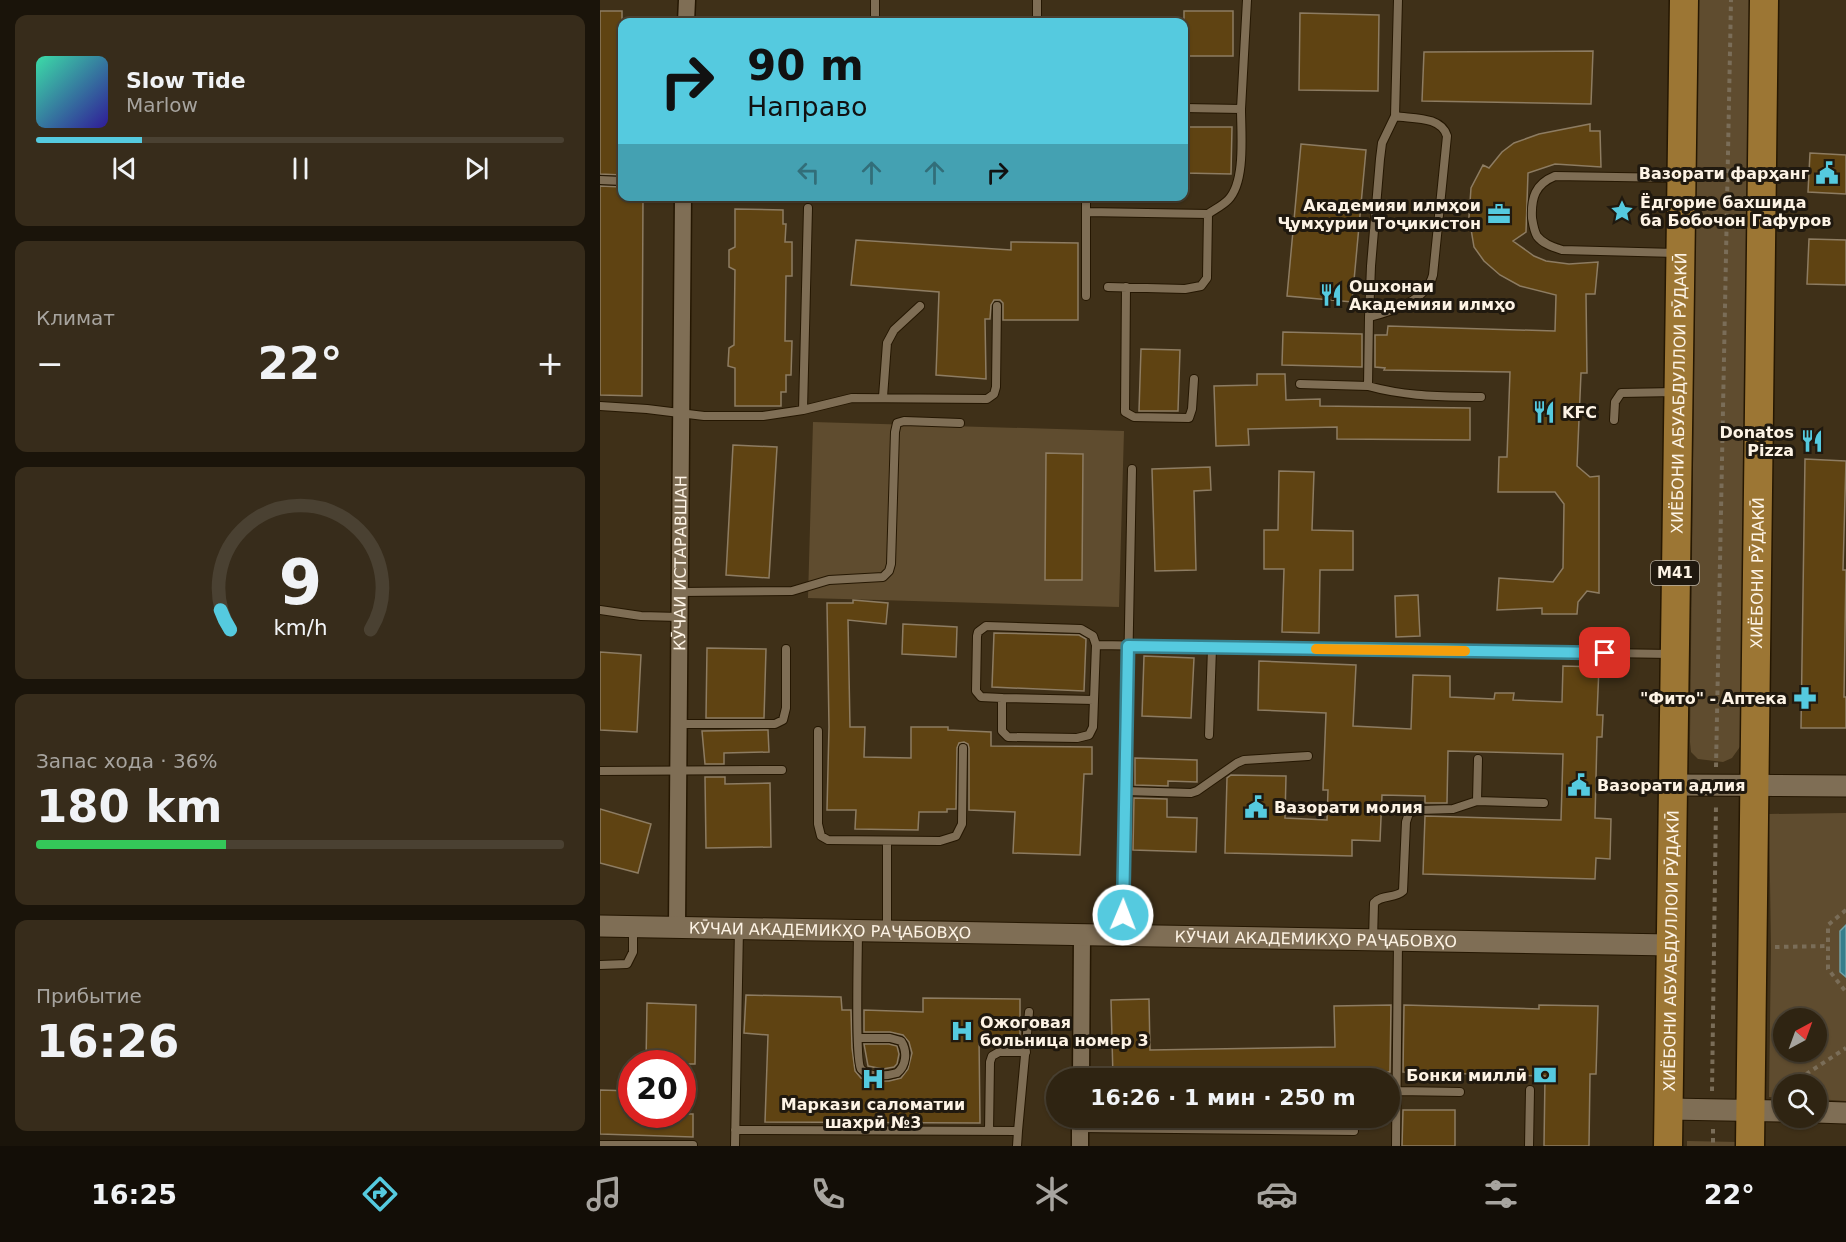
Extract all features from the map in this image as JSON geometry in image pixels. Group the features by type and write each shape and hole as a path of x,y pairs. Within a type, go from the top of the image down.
{"highway":[{"name":"ХИЁБОНИ АБУАБДУЛЛОИ РӮДАКӢ","path":"1668,1146 1684,0"},
{"name":"ХИЁБОНИ РӮДАКӢ","path":"1750,1146 1764,0"}],"street":[{"path":"686,18 687,0"},
{"name":"КӮЧАИ ИСТАРАВШАН","path":"677,927 683,201"},
{"path":"1673,785 1846,786"},
{"name":"КӮЧАИ АКАДЕМИКҲО РАҶАБОВҲО","path":"600,926 1671,945"},
{"path":"1081,1068 1082,936"},
{"path":"1669,1109 1773,1111"},
{"path":"1827,1112 1846,1113"},
{"path":"1080,1128 1080,1146"}],"lane":[{"path":"875,0 875,18"},
{"path":"1037,0 1037,18"},
{"path":"1086,212 1208,214 1228,200 1240,173 1247,0"},
{"path":"1368,386 1371,266 1380,159 1388,129 1395,116 1398,0"},
{"path":"1188,108 1242,109"},
{"path":"1369,317 1397,309 1415,298 1427,288 1433,275 1447,136 1441,124 1395,116"},
{"path":"1680,253 1562,250 1538,237 1534,230 1532,200 1539,186 1555,176 1682,178"},
{"path":"600,180 618,181"},
{"path":"1086,201 1086,296"},
{"path":"803,411 808,208"},
{"path":"1108,287 1195,289 1205,283 1208,214"},
{"path":"1126,288 1125,412 1134,417 1189,418 1192,409 1194,379"},
{"path":"884,397 887,343 894,330 920,306"},
{"path":"600,406 647,408 680,414 720,417 763,416 803,411 852,398 982,399 991,397 996,387 997,306"},
{"path":"1300,384 1368,386 1409,395 1482,397"},
{"path":"1614,420 1615,402 1622,393 1678,392"},
{"path":"679,592 792,591 829,580 883,578 891,564 897,423 904,421 960,423"},
{"path":"1123,936 1132,469"},
{"path":"600,610 641,616 679,617"},
{"path":"1002,698 1002,731 1005,735 1077,738 1089,735 1093,727 1094,700 1096,645 1093,636 1081,629 994,626 981,628 976,636 976,691 981,697 1094,700"},
{"path":"1096,645 1674,654"},
{"path":"1209,735 1212,648"},
{"path":"678,724 775,724 783,720 786,708 786,650"},
{"path":"818,731 818,824 821,836 828,840 940,841 956,836 962,824 963,748"},
{"path":"1125,791 1191,793 1244,760 1308,756"},
{"path":"1477,801 1478,759"},
{"path":"600,771 782,770"},
{"path":"1372,941 1374,903 1380,898 1397,896 1403,891 1406,822 1409,813 1419,810 1453,809 1477,801 1544,803"},
{"path":"887,841 887,931"},
{"path":"600,965 627,964 633,952 633,926"},
{"path":"735,1146 739,928"},
{"path":"858,931 858,1038 859,1065 866,1073 890,1075 897,1074 904,1066 905,1050 901,1041 890,1038 858,1038"},
{"path":"1396,1068 1398,941"},
{"path":"1017,1146 1029,1012"},
{"path":"989,1131 992,1056 999,1052 1026,1052"},
{"path":"1529,1146 1530,1090"},
{"path":"1400,1091 1460,1092"},
{"path":"1251,1128 1354,1131"},
{"path":"1396,1128 1396,1146"},
{"path":"735,1130 1018,1131"},
{"path":"600,1145 693,1145"}],"path":[{"path":"1713,1146 1716,785 1731,0"},
{"path":"1846,910 1828,925 1828,969 1846,992"},
{"path":"1753,947 1828,946"},
{"path":"1806,1074 1846,1048"}],"shaded area":[{"path":"1698,0 1751,0 1742,744 1732,758 1723,762 1698,759 1691,752 1690,742"},
{"path":"813,422 1124,431 1119,607 808,598"},
{"path":"1846,813 1846,1101 1827,1100 1827,1074 1773,1074 1773,1097 1769,1097 1771,948 1769,814"},
{"path":"1687,1141 1740,1142 1740,1146 1687,1146"}],"water":[{"path":"1846,925 1846,977 1840,972 1840,931"}],"building":[{"path":"600,11 622,11 622,18 618,18 618,175 600,174"},
{"path":"1184,11 1233,11 1233,56 1188,56 1188,18 1184,18"},
{"path":"1300,13 1379,15 1378,91 1299,90"},
{"path":"1593,51 1591,104 1422,101 1424,52"},
{"path":"1590,124 1590,131 1600,131 1601,167 1555,164 1528,173 1526,232 1513,241 1534,256 1546,261 1569,264 1598,262 1595,294 1586,294 1587,373 1581,373 1577,466 1590,477 1599,476 1599,593 1587,591 1578,602 1577,614 1542,614 1542,608 1497,610 1499,578 1553,582 1563,568 1564,504 1555,492 1498,492 1499,457 1507,457 1510,372 1384,370 1385,368 1375,367 1375,335 1387,335 1388,326 1555,331 1556,295 1520,286 1500,275 1484,261 1474,247 1469,217 1471,188 1483,165 1489,168 1502,152 1514,143 1539,134"},
{"path":"1188,127 1232,127 1231,174 1188,173"},
{"path":"1301,144 1366,150 1352,302 1287,296"},
{"name":"Вазорати фарҳанг","path":"1810,153 1846,155 1846,194 1808,192"},
{"path":"600,186 618,187 618,201 643,201 642,396 600,395"},
{"path":"735,209 783,210 783,224 786,224 785,242 792,242 792,276 786,276 785,341 792,341 791,375 786,375 786,392 781,392 781,406 735,406 735,368 728,366 729,348 734,345 735,270 729,267 729,250 735,247"},
{"path":"1809,239 1846,240 1846,285 1807,284"},
{"path":"856,240 1011,250 1011,242 1078,243 1078,320 1003,320 1003,303 1000,300 994,300 991,305 990,319 985,319 986,379 936,375 939,292 851,285"},
{"path":"1283,332 1362,334 1362,367 1282,365"},
{"path":"1141,349 1180,350 1178,411 1139,411"},
{"path":"1257,374 1285,374 1286,400 1320,399 1320,406 1470,408 1470,440 1337,439 1337,427 1248,429 1249,445 1216,446 1214,386 1257,385"},
{"path":"733,445 777,447 769,578 726,575"},
{"path":"1046,453 1083,454 1082,580 1045,580"},
{"path":"1805,459 1846,461 1843,570 1846,570 1844,697 1846,697 1846,728 1801,728"},
{"path":"1210,467 1211,490 1194,491 1196,570 1155,571 1152,469"},
{"path":"1279,471 1314,472 1312,530 1353,531 1353,570 1320,570 1319,633 1282,632 1284,569 1264,569 1264,530 1278,530"},
{"path":"1418,595 1420,636 1396,637 1395,596"},
{"path":"853,600 888,603 886,624 848,620 850,727 865,727 864,757 911,758 911,727 948,727 948,730 991,732 991,746 1092,747 1092,774 1084,774 1080,855 1013,853 1015,812 969,810 969,748 964,742 959,743 957,748 956,809 947,809 947,812 919,812 918,830 855,829 856,810 827,810 829,727 827,603 853,603"},
{"path":"903,624 957,627 956,657 902,654"},
{"path":"994,633 1079,635 1086,639 1084,691 992,687"},
{"path":"707,648 766,649 764,718 706,718"},
{"path":"600,652 641,655 637,732 600,730"},
{"path":"1144,656 1194,658 1191,718 1142,716"},
{"path":"1259,661 1356,665 1353,726 1411,729 1413,675 1450,676 1450,697 1494,699 1495,693 1514,693 1513,700 1562,702 1563,666 1599,667 1597,715 1603,715 1602,737 1597,737 1595,818 1611,819 1610,859 1596,858 1595,879 1423,874 1425,816 1561,820 1563,754 1448,751 1447,803 1425,803 1425,796 1382,795 1380,841 1352,840 1352,856 1225,853 1227,778 1231,775 1286,776 1285,818 1327,820 1328,790 1323,790 1326,713 1258,710"},
{"path":"768,730 769,752 724,753 724,764 705,764 702,731"},
{"path":"1135,758 1197,760 1197,782 1168,781 1168,786 1135,785"},
{"path":"705,777 725,777 725,784 770,783 771,847 706,848"},
{"path":"1134,798 1167,799 1167,817 1197,818 1196,852 1133,850"},
{"path":"600,809 651,824 638,873 600,863"},
{"name":"Маркази саломатии шахрӣ №3","path":"746,995 841,997 842,1010 851,1010 855,1071 861,1078 872,1081 901,1078 908,1069 912,1053 909,1042 903,1035 890,1032 864,1032 864,1010 923,1012 923,998 1020,999 1020,1036 979,1037 980,1123 765,1122 768,1035 744,1033"},
{"path":"1149,999 1150,1050 1335,1047 1334,1006 1391,1005 1390,1068 1113,1068 1111,1000"},
{"path":"647,1003 696,1005 695,1050 646,1050"},
{"name":"Бонки миллӣ","path":"1404,1005 1539,1009 1539,1005 1598,1006 1596,1074 1590,1074 1589,1146 1544,1146 1545,1076 1403,1072"},
{"path":"864,1044 897,1046 899,1054 897,1064 894,1067 883,1069 868,1066"},
{"path":"600,1090 618,1091 618,1128 693,1128 693,1137 600,1134"},
{"path":"1403,1110 1455,1110 1455,1146 1402,1146"}],"slow traffic":[{"path":"1316,649 1465,651"}],"place":[{"name":"Вазорати фарҳанг","path":"1827,173"},
{"name":"Ёдгорие бахшида ба Бобочон Гафуров","path":"1622,211"},
{"name":"Академияи илмҳои Ҷумҳурии Тоҷикистон","path":"1499,214"},
{"name":"Ошхонаи Академияи илмҳо","path":"1331,295"},
{"name":"KFC","path":"1544,412"},
{"name":"Donatos Pizza","path":"1812,441"},
{"name":"\"Фито\" - Аптека","path":"1805,698"},
{"name":"Вазорати адлия","path":"1579,785"},
{"name":"Вазорати молия","path":"1256,807"},
{"name":"Ожоговая больница номер 3","path":"962,1031"},
{"name":"Бонки миллӣ","path":"1545,1075"},
{"name":"Маркази саломатии шахрӣ №3","path":"873,1079"}],"route":[{"path":"1123,915 1128,646 1605,653"}]}
